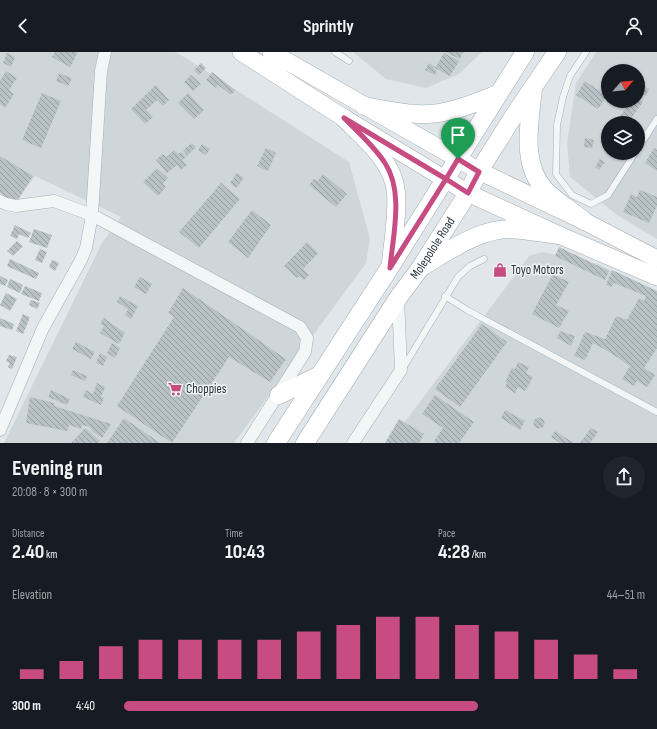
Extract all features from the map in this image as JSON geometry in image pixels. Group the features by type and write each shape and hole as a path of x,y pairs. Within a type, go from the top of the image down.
{"main road":[{"path":"241,52 344,118 468,193 559,235 657,277"},
{"path":"271,52 479,172 584,221 657,259"},
{"name":"Molepolole Road","path":"276,443 390,268 525,52"},
{"name":"Molepolole Road","path":"305,443 398,298 421,267 533,86 557,52"},
{"path":"533,86 528,135 530,156 537,178 546,190 584,221"},
{"path":"364,106 416,114 434,114 449,111 498,94"},
{"path":"344,118 375,149 386,164 396,191 390,268"},
{"path":"421,267 473,238 492,231 509,229 559,235"},
{"path":"279,395 320,375"}],"street":[{"path":"0,430 43,328 84,254 92,215 101,71 105,52"},
{"path":"0,201 16,206 54,201 92,215 300,327 307,338 305,352 247,443"},
{"path":"353,443 401,370 398,298"}],"lane":[{"path":"335,52 349,61"},
{"path":"586,52 570,76 563,97 557,125 556,174 572,195 591,204 608,195 630,160"},
{"path":"645,137 657,119"},
{"path":"401,370 445,296 470,266 484,259"},
{"path":"445,296 468,310 657,412"}],"shaded area":[{"path":"0,52 175,52 349,162 370,239 366,263 234,443 4,443 102,243 121,217 35,176 19,197 0,186"},
{"path":"353,52 482,52 459,74 426,88 386,79"},
{"path":"596,52 657,52 657,239 617,215 570,177 567,143 576,83"},
{"path":"542,252 598,264 657,295 657,443 389,443 529,256"}],"building":[{"path":"55,52 78,52 70,67 52,57"},
{"path":"445,52 463,52 460,59"},
{"path":"7,53 15,57 11,67 3,63"},
{"path":"444,53 459,61 450,76 435,68"},
{"path":"201,63 206,68 199,75 194,70"},
{"path":"429,63 435,67 434,69 437,70 435,75 425,70"},
{"path":"6,71 17,78 9,90 14,94 5,108 0,104 0,81"},
{"path":"212,72 235,90 231,95 218,85 216,88 206,80"},
{"path":"59,73 72,78 68,86 56,81"},
{"path":"191,75 201,84 193,91 184,82"},
{"path":"585,81 601,92 601,105 598,109 576,95"},
{"path":"156,85 169,100 163,106 157,100 146,110 153,117 145,124 131,109"},
{"path":"645,87 649,89 645,96"},
{"path":"42,93 61,101 41,148 22,140"},
{"path":"188,93 204,110 194,119 178,103"},
{"path":"626,108 639,108 633,116 620,116"},
{"path":"585,138 594,140 592,148 584,147"},
{"path":"192,143 196,147 187,156 183,150"},
{"path":"202,144 210,149 206,155 198,150"},
{"path":"266,148 276,153 268,171 257,166"},
{"path":"654,148 657,150 657,171 645,163"},
{"path":"174,150 178,154 182,152 186,157 182,160 187,165 181,170 177,165 167,173 156,160 163,154 166,157"},
{"path":"0,156 33,176 16,203 0,193"},
{"path":"600,159 605,162 599,170 595,167"},
{"path":"157,168 168,178 163,184 166,187 158,196 143,182"},
{"path":"237,173 244,178 236,188 230,183"},
{"path":"323,174 347,194 336,207 309,185 314,179 318,181"},
{"path":"221,183 240,199 199,248 179,232"},
{"path":"640,190 657,197 657,206 649,223 623,212 631,194 637,197"},
{"path":"252,210 271,225 248,258 228,242"},
{"path":"15,225 31,233 28,238 19,234 17,239 10,236"},
{"path":"34,229 52,235 47,248 29,242"},
{"path":"17,241 23,246 13,256 7,251"},
{"path":"307,242 318,253 303,269 309,275 304,280 299,276 297,278 284,266"},
{"path":"559,247 609,271 605,280 555,256"},
{"path":"40,249 47,252 42,263 35,260"},
{"path":"10,259 39,273 36,279 7,266"},
{"path":"52,260 59,263 55,271 49,267"},
{"path":"612,270 657,291 657,348 644,368 655,375 647,387 637,381 634,386 622,379 630,366 593,343 585,360 574,356 585,332 605,339 616,316 627,320 639,298 644,301 646,296 614,283 611,287 606,285"},
{"path":"553,274 569,282 556,305 569,311 559,328 532,314"},
{"path":"0,276 8,280 5,286 0,284"},
{"path":"140,277 152,284 146,294 134,287"},
{"path":"10,279 23,285 20,293 7,287"},
{"path":"25,286 42,293 39,301 21,294"},
{"path":"183,288 286,359 270,382 229,357 172,443 117,406 174,317 168,313"},
{"path":"6,293 17,299 10,311 0,305"},
{"path":"120,296 138,306 131,319 125,315 128,309 117,302"},
{"path":"31,300 40,303 37,309 29,305"},
{"path":"23,314 30,317 23,334 16,331"},
{"path":"0,318 14,324 12,330 0,326"},
{"path":"104,318 125,333 119,344 100,333 104,326 100,324"},
{"path":"482,324 507,342 460,407 435,389"},
{"path":"560,331 575,336 571,346 557,338"},
{"path":"76,342 95,352 91,359 72,349"},
{"path":"112,343 120,348 115,358 107,353"},
{"path":"100,353 107,357 103,366 96,363"},
{"path":"9,355 17,357 12,369 8,367 10,363 6,361"},
{"path":"518,362 529,367 526,373 533,377 525,391 518,387 515,393 505,387 507,383 505,382 512,368 515,369"},
{"path":"73,370 87,376 85,381 71,375"},
{"path":"97,383 105,387 101,397 104,398 101,405 83,397 86,390 93,394"},
{"path":"51,390 70,399 67,405 48,397"},
{"path":"435,395 474,422 459,443 437,443 434,441 443,428 422,414"},
{"path":"30,397 54,403 54,406 111,424 102,438 92,431 90,427 82,425 81,429 69,425 67,431 26,423"},
{"path":"505,410 525,421 520,430 501,418"},
{"path":"539,417 543,419 545,423 543,427 539,429 535,427 533,423 535,419"},
{"path":"124,418 160,443 107,443"},
{"path":"399,419 424,434 419,443 385,443"},
{"path":"85,428 100,441 98,443 71,443"},
{"path":"591,428 598,432 590,443 580,443"},
{"path":"555,431 574,443 560,443 551,437"}],"place":[{"name":"Toyo Motors","path":"500,270"},
{"name":"Choppies","path":"175,389"}],"route":[{"path":"458,159 446,179 344,118 375,149 386,164 396,191 390,268 446,179 468,193 479,172 458,159"}]}
